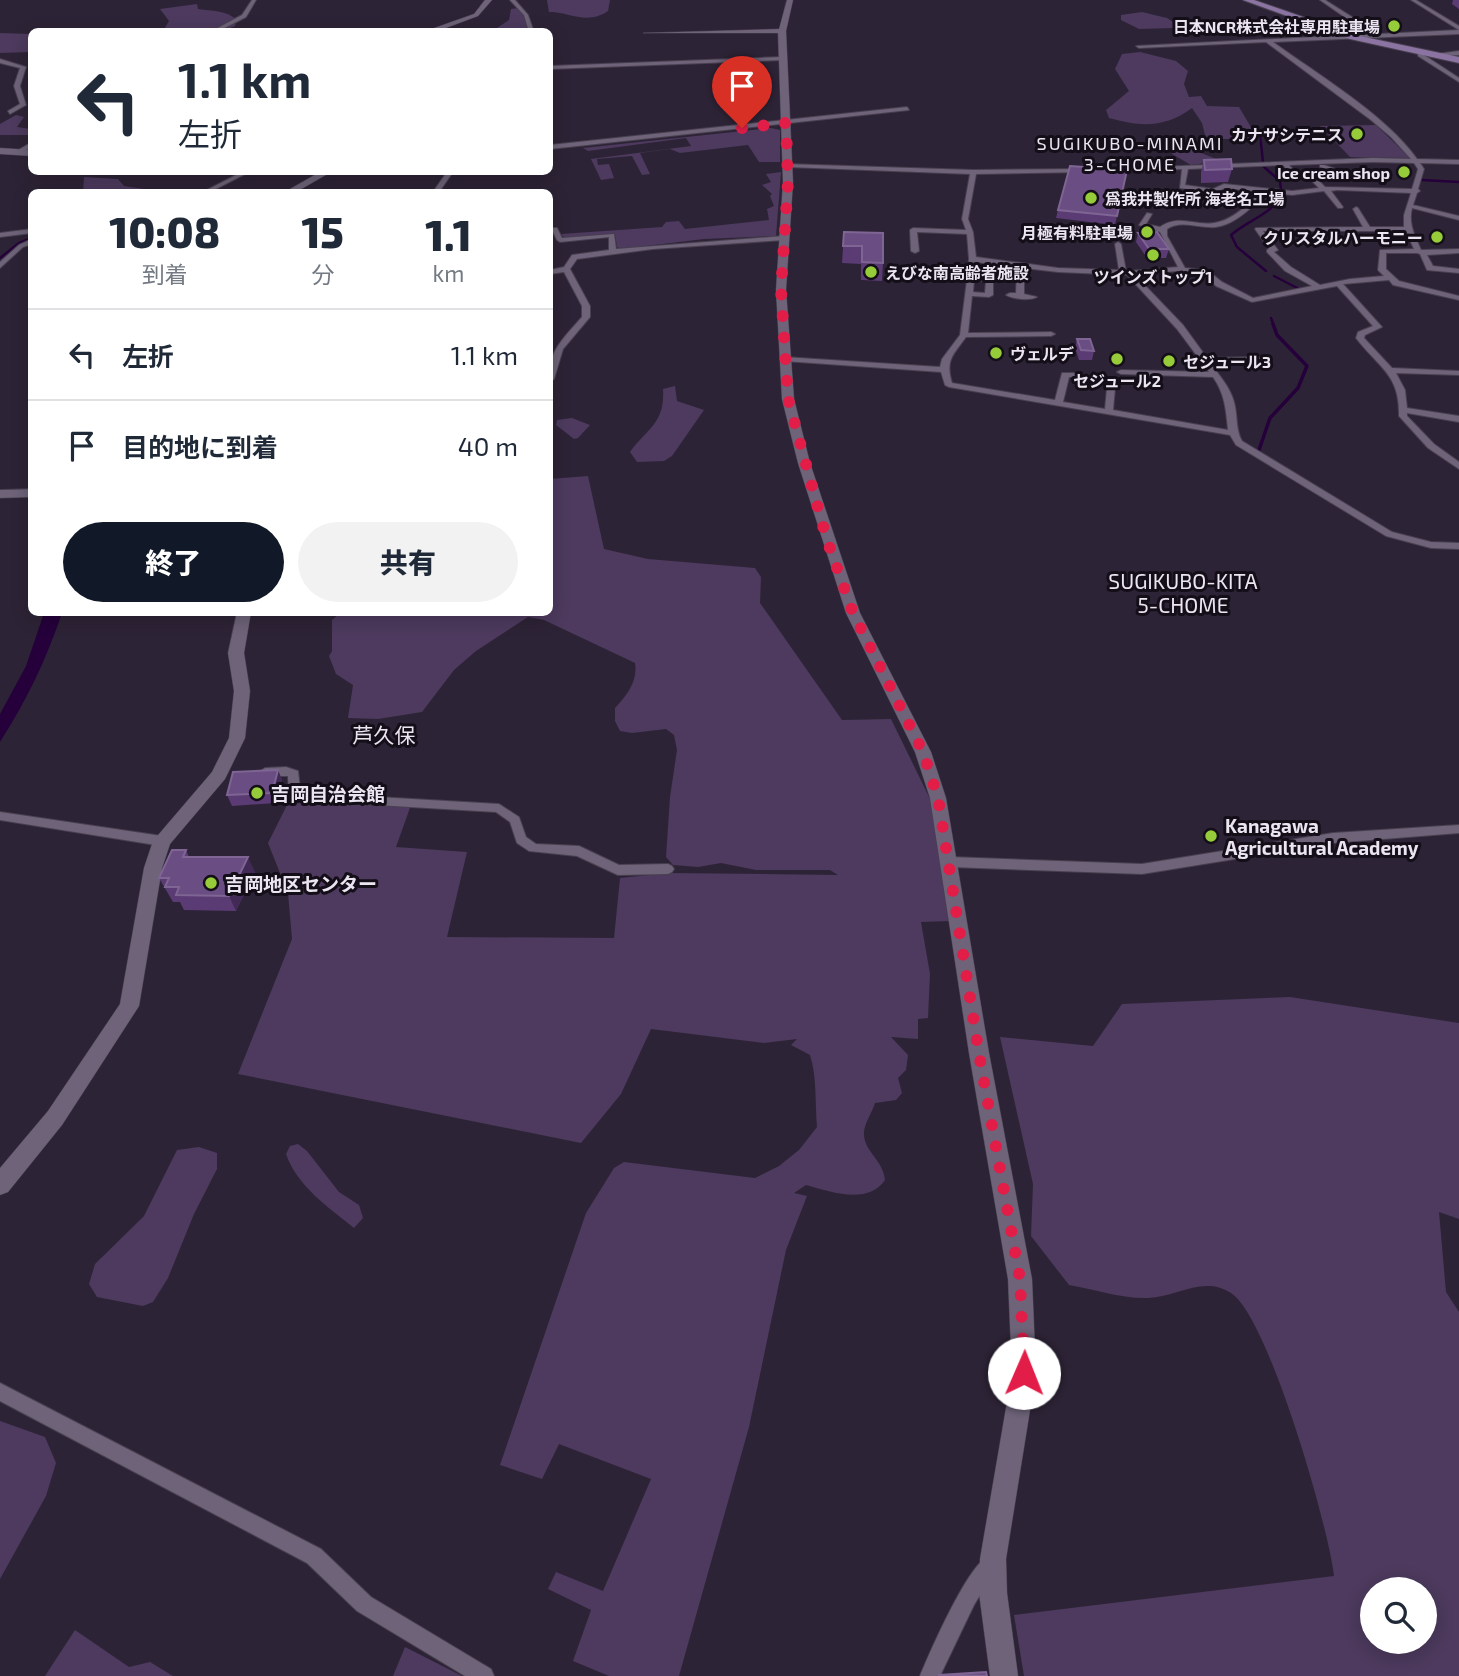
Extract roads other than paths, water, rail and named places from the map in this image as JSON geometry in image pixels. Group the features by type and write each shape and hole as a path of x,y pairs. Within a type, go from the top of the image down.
{"main road":[{"path":"438,28 476,15 489,0"},
{"path":"790,0 782,31 788,165 781,290 788,399 834,561 853,613 923,752 938,798 951,862 979,1054 1020,1279 1024,1373 993,1559 993,1593 1004,1676"},
{"path":"1247,0 1353,37 1459,60"},
{"path":"647,33 782,31"},
{"path":"0,151 28,153"},
{"path":"295,189 321,175"},
{"path":"0,495 28,493"},
{"path":"0,1185 55,1118 129,1006 153,867 162,841 226,775 237,738 242,691 236,653 243,616"}],"street":[{"path":"220,28 239,19 254,0"},
{"path":"512,0 526,15 531,28"},
{"path":"1322,0 1377,35"},
{"path":"1413,0 1459,30"},
{"path":"1302,21 1351,19"},
{"path":"1139,46 1459,30"},
{"path":"1267,40 1381,125 1416,160 1421,169 1407,215 1408,229 1430,268 1459,271"},
{"path":"1424,54 1459,53"},
{"path":"1424,54 1459,80"},
{"path":"553,68 782,58"},
{"path":"0,61 23,67 17,86 23,105 10,112"},
{"path":"1450,73 1459,73"},
{"path":"19,92 28,91"},
{"path":"553,147 907,109"},
{"path":"18,152 28,146"},
{"path":"1105,170 1416,160 1459,162"},
{"path":"1312,163 1362,179"},
{"path":"1285,164 1295,176 1311,176 1340,207"},
{"path":"788,165 973,172 1092,170"},
{"path":"1243,166 1252,176"},
{"path":"1185,168 1182,187 1214,191 1224,186 1286,193 1325,189 1416,191"},
{"path":"973,172 965,219 970,232 972,259 964,334 946,359 944,370 949,385 960,389 1233,433"},
{"path":"212,189 240,175"},
{"path":"1163,230 1173,222 1216,226 1246,211 1264,190"},
{"path":"1282,204 1286,193"},
{"path":"1411,206 1459,218"},
{"path":"1356,209 1367,228"},
{"path":"1439,212 1459,210"},
{"path":"1149,214 1142,225 1163,230"},
{"path":"553,229 560,240 612,235 613,250"},
{"path":"1321,288 1288,270 1269,251 1274,250 1258,229 1408,229"},
{"path":"915,251 913,230 970,232"},
{"path":"1163,230 1183,270"},
{"path":"0,235 28,232"},
{"path":"553,271 566,269 575,257 613,250 704,241 784,238"},
{"path":"0,266 28,243"},
{"path":"1118,244 1126,272 1175,322 1213,375 1230,403 1233,433 1251,453 1301,478 1389,534 1432,545 1459,546"},
{"path":"1459,251 1382,251 1382,270 1388,278 1404,286 1459,298"},
{"path":"972,259 1020,267 1126,272 1204,272 1219,284 1252,300 1388,278"},
{"path":"1020,267 1020,296"},
{"path":"553,354 564,340 582,326 586,317 586,306 566,269"},
{"path":"968,294 989,295 990,279 969,278"},
{"path":"1339,284 1378,327 1361,334 1360,338 1392,370 1405,401 1404,416 1411,427 1445,458 1459,466"},
{"path":"1010,295 1033,297"},
{"path":"964,334 1051,334"},
{"path":"784,359 944,370"},
{"path":"1203,361 1258,359"},
{"path":"1392,370 1459,373"},
{"path":"1121,372 1213,375"},
{"path":"1059,403 1065,375 1076,375"},
{"path":"1109,413 1111,388"},
{"path":"1404,410 1459,419"},
{"path":"246,774 286,771 294,774 294,789 298,794 307,797 499,808 514,820 521,840 533,848 579,850 618,870 668,869"},
{"path":"0,816 162,841"},
{"path":"951,862 1142,869 1333,838 1459,829"},
{"path":"0,1392 314,1556 365,1604 396,1626 484,1676"},
{"path":"930,1676 967,1598 993,1559"}],"waterway":[{"path":"1260,132 1261,144"},
{"path":"1261,143 1263,163"},
{"path":"1264,167 1280,181 1281,190"},
{"path":"1422,180 1459,182"},
{"path":"1266,271 1237,247 1231,235 1271,208 1281,195"},
{"path":"0,258 28,240"},
{"path":"1274,276 1301,290"},
{"path":"1271,318 1274,326"},
{"path":"1259,450 1270,418 1298,388 1307,366 1277,335 1273,324"}],"place":[{"name":"日本NCR株式会社専用駐車場","path":"1394,26"},
{"name":"カナサシテニス","path":"1357,134"},
{"name":"Ice cream shop","path":"1404,172"},
{"name":"爲我井製作所 海老名工場","path":"1091,198"},
{"name":"月極有料駐車場","path":"1147,232"},
{"name":"クリスタルハーモニー","path":"1437,237"},
{"name":"ツインズトップ1","path":"1153,255"},
{"name":"えびな南高齢者施設","path":"871,272"},
{"name":"ヴェルデ","path":"996,353"},
{"name":"セジュール2","path":"1117,359"},
{"name":"セジュール3","path":"1169,361"},
{"name":"吉岡自治会館","path":"257,793"},
{"name":"Kanagawa Agricultural Academy","path":"1211,836"},
{"name":"吉岡地区センター","path":"211,883"}],"district":[{"name":"SUGIKUBO-MINAMI 3-CHOME","path":"1130,153"},
{"name":"SUGIKUBO-KITA 5-CHOME","path":"1183,592"},
{"name":"芦久保","path":"384,734"}]}
